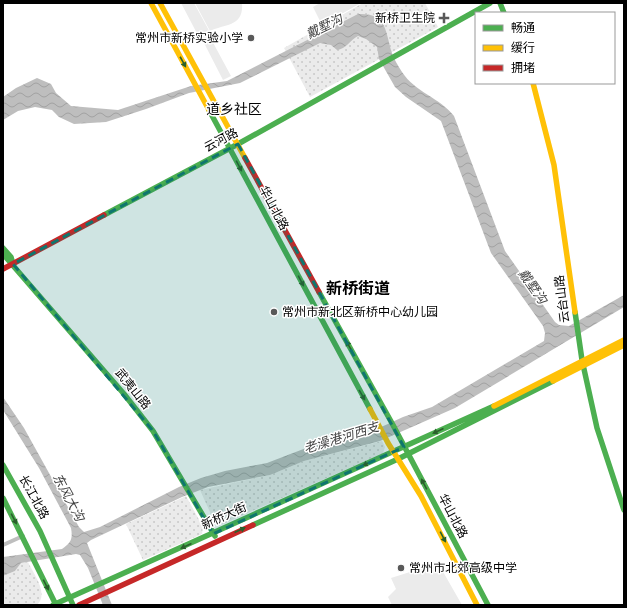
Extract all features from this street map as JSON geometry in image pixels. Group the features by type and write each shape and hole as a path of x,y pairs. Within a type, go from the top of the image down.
{"street":[{"name":"华山北路","path":"151,3 388,443 421,496 477,605"},
{"name":"华山北路","path":"160,3 408,453 488,605"},
{"name":"云河路","path":"3,270 238,144 490,3"},
{"name":"云台山路","path":"533,84 554,165 578,337 597,428 624,510"},
{"name":"武夷山路","path":"3,248 11,258 13,264"},
{"name":"武夷山路","path":"3,254 124,394 153,431 217,541"},
{"path":"583,362 624,340"},
{"path":"583,362 624,345"},
{"name":"新桥大街","path":"55,605 404,446 480,413 583,362"},
{"name":"新桥大街","path":"79,605 398,459 583,362"},
{"name":"长江北路","path":"3,466 44,540 70,598"},
{"path":"3,498 55,605"},
{"path":"3,545 23,538"},
{"path":"70,598 73,605"}],"highlighted area":[{"path":"238,144 404,447 213,534 153,431 13,264"}],"shaded area":[{"path":"181,3 194,3 212,36 201,41"},
{"path":"195,3 242,3 242,11 237,21 210,31"},
{"path":"320,3 361,3 322,25 313,7"},
{"path":"363,3 425,3 438,27 310,97 284,48"},
{"path":"210,37 231,76 223,80 203,41"},
{"path":"382,441 385,447 383,453 223,524 215,523 200,490 270,475 304,461"},
{"path":"186,496 203,527 202,534 143,560 126,524"},
{"path":"28,562 37,578 41,590 42,595 40,600 37,605 3,605 3,576 15,571 21,563"},
{"path":"432,565 438,566 442,570 462,605 392,605 388,597 396,589 391,578"}],"water":[{"path":"358,14 368,15 380,20 384,25 396,62 407,79 420,90 442,104 454,116 505,251 555,322 559,325 569,326 624,295 624,307 455,408 380,441 304,461 270,475 208,487 182,497 91,540 87,543 112,605 103,605 88,568 80,555 76,554 21,563 15,571 3,576 3,557 62,549 69,543 72,535 71,528 39,468 3,410 3,397 24,428 79,527 84,532 100,527 179,487 201,478 225,471 267,463 314,445 364,435 403,417 432,407 544,341 545,333 543,326 491,253 441,121 406,97 395,87 379,59 377,47 366,39 358,36 343,48 337,50 331,45 320,43 240,83 189,93 106,122 74,124 59,117 52,110 35,107 18,111 3,120 3,97 16,88 37,78 51,84 56,93 71,106 118,110 191,86 227,81"}],"traffic: fast":[{"path":"104,215 238,144 490,3"},
{"path":"500,3 504,12"},
{"path":"209,110 370,409"},
{"path":"3,248 11,257 13,264"},
{"path":"3,254 124,394 153,431 215,536"},
{"path":"319,292 393,425 488,605"},
{"path":"575,312 582,360 597,428 624,510"},
{"path":"253,525 398,459 553,381"},
{"path":"53,605 494,406"},
{"path":"3,465 40,531 73,605"},
{"path":"3,498 56,605"}],"traffic: slow":[{"path":"151,3 209,110"},
{"path":"160,3 245,158"},
{"path":"533,84 554,165 575,312"},
{"path":"494,406 624,340"},
{"path":"553,381 624,345"},
{"path":"370,409 388,443 421,496 477,605"}],"traffic: jam":[{"path":"245,158 319,292"},
{"path":"3,269 104,215"},
{"path":"79,605 253,525"}],"place":[{"name":"新桥卫生院","path":"444,18"},
{"name":"常州市新桥实验小学","path":"251,38"},
{"name":"常州市新北区新桥中心幼儿园","path":"274,312"},
{"name":"常州市北郊高级中学","path":"401,568"}],"district":[{"name":"道乡社区","path":"234,109"},
{"name":"新桥街道","path":"358,288"}],"water label":[{"name":"戴墅沟","path":"324,26"},
{"name":"戴墅沟","path":"533,286"},
{"name":"老澡港河西支","path":"341,437"},
{"name":"东风大沟","path":"69,497"}]}
